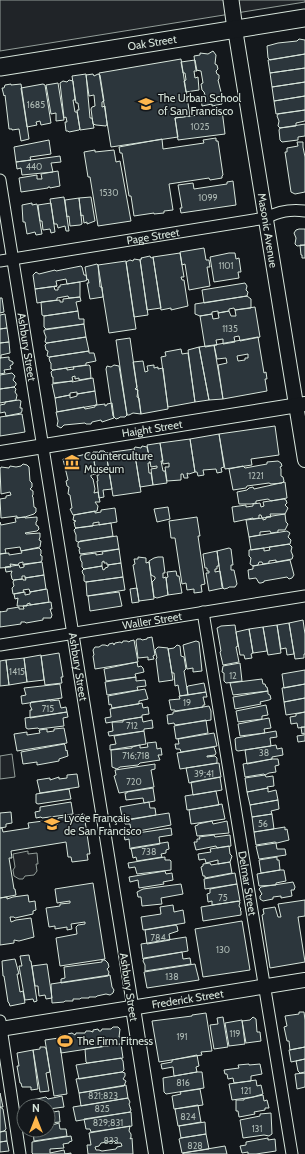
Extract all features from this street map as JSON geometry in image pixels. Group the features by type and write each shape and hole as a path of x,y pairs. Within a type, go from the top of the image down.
{"main road":[{"name":"Masonic Avenue","path":"231,0 235,29"},
{"name":"Oak Street","path":"0,67 305,18"}],"street":[{"name":"Masonic Avenue","path":"235,29 266,218 301,405 305,460"},
{"name":"Ashbury Street","path":"0,180 156,1154"},
{"name":"Page Street","path":"0,261 266,218 282,211 305,211"},
{"name":"Haight Street","path":"0,453 301,405"},
{"name":"Waller Street","path":"0,645 305,596"},
{"name":"Delmar Street","path":"204,612 292,1154"},
{"name":"Frederick Street","path":"0,1027 133,1008 305,980"},
{"path":"0,1027 20,1154"}],"shaded area":[{"path":"0,0 305,0 305,2 0,51"},
{"path":"12,754 15,777 0,779 0,756"},
{"path":"28,851 28,854 37,853 37,871 34,875 25,876 23,879 19,879 14,876 13,870 15,867 13,854"}],"building":[{"path":"299,39 305,40 305,54 270,60 268,58 267,46 297,41"},
{"path":"213,51 216,55 215,64 217,65 218,69 216,71 219,75 218,80 222,96 222,104 202,106 201,96 205,95 201,84 203,83 201,71 196,70 194,56 200,55 200,53 208,54"},
{"path":"305,54 305,68 270,73 268,60"},
{"name":"The Urban School of San Francisco","path":"181,59 190,116 175,118 178,137 111,147 99,73"},
{"path":"195,60 197,71 194,71 195,78 198,77 199,90 186,92 184,81 186,80 185,73 183,73 181,62"},
{"path":"305,68 305,82 272,87 270,73"},
{"path":"86,74 90,118 92,118 94,128 80,130 77,110 79,110 78,103 76,103 72,76"},
{"path":"93,74 94,76 98,74 100,75 104,101 102,102 102,107 105,106 106,126 93,124 91,109 95,106 94,95 89,96 86,75"},
{"path":"69,80 73,81 75,100 73,100 80,129 69,132 66,131 65,122 67,122 66,117 64,118 60,83 63,81 67,82"},
{"path":"305,82 305,96 274,101 272,87"},
{"path":"58,83 64,120 56,121 56,113 51,114 46,85"},
{"path":"21,84 29,139 21,141 19,129 9,129 5,95 4,96 2,88 4,88 5,85"},
{"path":"43,84 45,85 51,123 41,125 40,121 36,122 37,125 27,127 21,88"},
{"path":"305,96 305,110 276,114 274,101"},
{"path":"211,110 211,113 212,111 222,110 225,134 178,140 175,118 206,114 205,111"},
{"path":"305,110 305,121 296,123 296,126 280,128 278,126 278,114"},
{"path":"305,124 305,136 298,137 298,140 282,142 280,140 280,128"},
{"path":"216,138 216,141 218,141 223,175 222,178 210,180 209,178 169,184 173,210 164,211 164,213 134,216 122,153 120,153 119,147 162,139 163,149 204,143 203,140"},
{"path":"49,140 51,154 30,157 31,160 16,162 14,147"},
{"path":"297,142 303,142 305,157 305,192 295,194 291,192 285,152 287,152 287,148 298,146"},
{"path":"95,150 95,152 114,150 116,162 120,161 131,221 98,226 90,177 88,177 84,152"},
{"path":"60,156 61,162 51,163 53,172 22,175 21,168 17,169 16,162"},
{"path":"58,171 60,186 21,192 19,178 37,175 37,179 42,179 41,174"},
{"path":"233,181 236,205 181,213 180,208 182,208 178,185 193,183 194,189 227,184 227,182"},
{"path":"64,197 69,231 66,231 65,226 58,228 57,224 54,224 50,199"},
{"path":"91,197 95,221 87,224 87,222 84,223 83,215 81,216 79,198"},
{"path":"79,198 82,224 70,226 69,216 67,217 65,200"},
{"path":"32,203 32,205 37,204 42,234 36,235 35,232 27,234 25,222 23,222 22,205"},
{"path":"51,203 55,232 51,233 50,229 43,230 38,205"},
{"path":"299,229 305,229 305,245 297,246 295,244 296,238 294,233"},
{"path":"300,245 305,245 305,258 302,258"},
{"path":"204,248 206,260 209,260 210,267 207,267 210,286 189,290 185,264 182,265 180,252"},
{"path":"180,253 184,277 181,277 182,280 184,280 188,306 171,310 171,308 161,310 153,257"},
{"path":"235,253 236,259 239,258 241,272 238,272 239,278 214,282 210,257"},
{"path":"150,256 151,258 153,257 161,308 147,310 140,259"},
{"path":"134,259 140,260 148,315 134,317 126,262 130,260 133,261"},
{"path":"126,261 136,329 109,333 98,265"},
{"path":"97,264 103,297 90,299 87,283 89,283 88,279 87,280 85,267"},
{"path":"81,266 84,275 86,275 87,280 85,281 67,284 66,279 56,281 57,286 35,289 33,275 36,272 39,274"},
{"path":"80,282 80,297 69,298 68,296 57,298 57,300 37,303 35,289 57,286 54,287 55,290 58,290 60,285"},
{"path":"245,283 247,286 246,290 248,292 247,296 204,303 202,290"},
{"path":"247,296 251,299 251,308 235,310 234,308 229,309 229,311 218,313 218,311 212,312 212,314 200,316 195,314 195,304"},
{"path":"80,297 81,301 76,302 78,311 44,316 42,315 41,302 60,300 60,302 63,302 63,299"},
{"path":"0,298 2,298 4,312 0,313"},
{"path":"255,307 260,337 240,341 239,336 234,337 235,342 223,344 223,339 216,340 217,345 205,347 200,316 212,314 213,319 219,318 218,313 229,311 231,316 236,316 235,310"},
{"path":"78,311 79,319 84,319 84,324 46,329 44,327 44,316"},
{"path":"5,314 7,328 0,329 0,315"},
{"path":"84,324 86,337 47,343 45,342 46,337 44,330"},
{"path":"7,328 9,342 0,343 0,329"},
{"path":"86,337 89,351 49,357 47,356 48,351 46,350 45,345 47,343"},
{"path":"258,337 264,373 266,372 267,379 265,379 267,391 223,399 218,365 227,363 226,358 217,359 214,345","holes":["248,354 248,358 238,361 237,356"]},
{"path":"130,338 137,387 135,389 138,390 137,397 139,398 141,414 133,413 127,415 116,340"},
{"path":"9,342 10,353 1,355 0,358 0,343"},
{"path":"214,345 223,399 209,400 199,347"},
{"path":"199,347 209,400 195,402 188,350"},
{"path":"181,349 182,354 188,353 195,402 168,407 161,357 166,356 165,352"},
{"path":"89,351 89,353 94,353 96,361 86,363 86,365 53,370 51,369 50,357"},
{"path":"9,357 9,360 13,362 10,366 11,369 4,370 5,373 0,374 0,358"},
{"path":"143,361 145,372 148,371 147,366 154,365 154,368 163,368 168,409 141,414 133,362"},
{"path":"89,365 91,378 79,380 79,378 75,379 75,376 72,377 73,381 53,383 51,372 53,370 67,368 67,370 74,369 73,367"},
{"path":"114,365 119,366 127,415 116,419 113,416 106,369 107,366 111,367"},
{"path":"12,373 15,376 13,380 16,385 14,387 0,389 0,375"},
{"path":"93,378 95,391 77,394 77,392 70,393 70,395 55,398 52,384"},
{"path":"14,387 17,395 16,400 0,403 0,389"},
{"path":"95,391 97,405 57,412 55,398 70,395 70,398 77,396 77,394"},
{"path":"21,401 21,413 6,416 5,412 0,413 0,405 5,404 5,402"},
{"path":"112,403 114,418 102,422 101,420 92,422 91,424 85,423 64,425 61,428 57,426 58,421 56,412 84,407 85,409 95,407 95,405 105,404 105,406"},
{"path":"22,414 25,432 0,436 0,417"},
{"path":"275,426 279,455 251,459 252,465 225,469 219,434"},
{"path":"219,434 224,467 221,468 222,472 217,473 216,469 203,470 204,475 198,476 197,472 195,472 190,439"},
{"path":"190,439 195,472 189,474 187,473 188,478 184,478 183,474 181,474 181,480 167,481 165,467 169,467 169,463 163,464 160,443"},
{"path":"160,443 163,461 161,461 163,471 165,471 167,483 153,485 151,469 157,468 157,466 151,467 147,445"},
{"path":"142,446 147,447 150,463 148,463 149,473 151,473 153,485 140,487 134,449 135,447 141,448"},
{"path":"134,449 141,492 113,496 106,453"},
{"path":"100,451 104,451 106,453 112,489 103,490 104,497 99,498 97,475 99,475 99,473 96,473 93,452 99,453"},
{"path":"93,454 96,474 91,475 91,477 93,479 95,489 94,493 98,492 100,502 95,502 98,506 97,511 73,515 70,509 72,508 70,495 68,494 69,487 67,486 66,481 68,480 63,459 66,457 70,458"},
{"path":"278,461 282,466 280,467 281,476 283,477 284,481 282,483 247,486 246,488 233,490 229,469 243,466 245,468 267,464 267,462"},
{"path":"23,464 29,467 30,481 32,483 32,487 30,489 33,491 32,496 36,512 25,517 17,518 17,516 1,518 0,499 11,495 10,492 1,494 0,469 1,467 9,468 10,466 16,467"},
{"path":"285,482 287,498 271,501 268,499 256,501 256,503 251,504 239,504 237,492 253,487 254,489"},
{"path":"284,499 287,503 285,505 288,508 285,514 270,514 271,517 262,518 261,515 259,515 259,518 234,522 232,507 246,505 246,507 253,506 253,504 260,503 261,507 264,506 263,502"},
{"path":"168,507 170,519 157,522 154,509"},
{"path":"115,508 117,522 99,525 99,522 93,523 93,526 75,527 74,522 76,521 73,520 74,515 95,511 95,513 101,512 101,510"},
{"path":"285,514 286,522 288,524 285,530 278,530 278,532 271,533 270,531 260,532 260,535 249,537 246,520 263,518 263,520 266,519 266,517"},
{"path":"37,517 36,525 39,529 37,531 25,533 40,533 40,547 21,551 20,547 5,549 6,553 0,554 0,522 1,525 16,522 15,518"},
{"path":"197,517 200,536 198,536 205,584 201,585 202,592 194,593 194,589 187,590 186,583 182,584 175,538 171,538 169,521"},
{"path":"111,523 113,536 78,542 76,541 74,530 76,528"},
{"path":"287,531 290,533 288,537 291,540 290,544 251,550 249,537"},
{"path":"117,536 119,549 80,554 78,543 80,541"},
{"path":"289,544 292,547 292,559 276,562 276,560 269,561 269,563 263,564 262,562 259,562 258,565 253,566 250,564 251,558 249,556 249,550 264,548 264,551 270,550 269,547"},
{"path":"39,548 41,550 40,555 42,556 41,562 23,565 23,562 19,563 18,565 10,564 11,567 0,568 0,554 9,553 9,555 22,553 21,551"},
{"path":"229,548 231,549 233,565 231,565 231,570 234,570 237,584 235,587 224,589 222,587 217,551"},
{"path":"119,549 121,563 107,565 104,561 102,562 102,566 84,569 82,567 81,555 96,553 96,555 103,554 102,552"},
{"path":"217,551 219,566 215,569 215,572 220,571 223,588 209,591 206,573 209,573 209,571 205,568 203,554"},
{"path":"138,557 146,558 146,563 149,562 154,599 139,601 133,565 135,564 134,559 138,559"},
{"path":"158,557 163,557 165,573 163,573 163,578 166,577 168,595 157,598 154,597 152,582 155,577 151,575 149,561"},
{"path":"290,560 294,575 292,578 289,579 287,577 264,581 261,583 259,583 256,578 249,579 248,570 253,569 253,566"},
{"path":"42,562 44,575 25,578 25,576 22,576 22,579 13,580 11,574 12,571 6,572 5,567 19,565 20,568 24,567 24,564"},
{"path":"121,563 123,577 84,581 82,571 84,569 102,566 103,570 108,567 108,565"},
{"path":"176,571 177,576 179,576 182,593 168,595 166,578 168,577 167,572"},
{"path":"44,575 46,589 30,592 29,589 23,590 24,592 13,594 12,588 14,586 14,580 26,580 25,578"},
{"path":"123,577 125,590 87,596 86,582"},
{"path":"137,588 139,602 132,603 130,589"},
{"path":"47,589 49,602 30,605 30,603 27,604 27,606 17,606 18,598 15,599 14,594 25,592 25,595 30,594 30,592"},
{"path":"119,592 122,606 90,611 88,596"},
{"path":"51,602 52,609 50,609 52,615 51,618 43,618 43,620 26,623 21,622 21,624 0,627 0,612 19,607 19,609 24,609 23,606"},
{"path":"303,620 305,654 304,658 295,659 289,623"},
{"path":"289,623 294,654 287,655 286,648 281,649 277,625"},
{"path":"235,625 238,646 236,647 239,662 223,665 217,628 221,626"},
{"path":"277,625 281,653 268,655 263,627"},
{"path":"263,627 267,651 253,653 249,629"},
{"path":"249,629 253,653 251,654 252,658 245,659 244,655 240,655 236,632"},
{"path":"152,637 155,655 153,656 154,659 148,660 148,657 138,658 137,639 142,640"},
{"path":"134,640 138,662 95,669 93,650 95,647 102,645 108,646 109,644 113,643 114,645 115,643 122,643 123,641 129,642"},
{"path":"196,641 199,642 202,671 193,672 193,668 187,669 183,645"},
{"path":"177,645 180,646 181,656 184,657 186,669 184,671 188,695 180,696 178,685 175,686 174,673 172,673 168,649 174,648"},
{"path":"158,647 168,648 173,680 159,682 155,650"},
{"path":"59,653 63,677 61,677 62,683 45,685 41,656"},
{"path":"41,655 44,680 27,682 24,658"},
{"path":"24,658 27,682 9,685 6,660"},
{"path":"6,660 9,685 0,686 0,661"},
{"path":"137,662 138,667 141,666 144,672 135,674 136,677 106,681 104,669"},
{"path":"240,663 242,681 226,683 224,681 224,673 222,672 223,666"},
{"path":"305,670 305,684 284,688 282,674"},
{"path":"136,677 136,681 145,680 146,686 137,687 138,690 107,695 105,682"},
{"path":"262,679 263,684 265,684 268,691 233,695 230,683"},
{"path":"204,683 206,692 188,695 188,686"},
{"path":"60,684 62,698 22,704 21,696 26,695 24,688"},
{"path":"305,684 305,698 284,702 282,688"},
{"path":"145,689 148,699 139,701 139,704 112,708 111,704 109,705 108,696"},
{"path":"268,691 271,699 260,702 261,704 235,709 233,697"},
{"path":"206,692 207,697 203,697 205,705 203,705 203,707 175,711 171,710 169,700 180,699 179,696"},
{"path":"305,698 305,712 286,715 284,702"},
{"path":"59,700 61,708 66,707 67,712 30,718 30,710 32,710 30,705 31,702"},
{"path":"142,703 143,708 148,707 149,714 142,715 142,717 106,723 105,718 111,717 110,709"},
{"path":"266,705 268,715 262,716 262,719 238,722 236,711"},
{"path":"209,706 211,711 211,720 175,725 174,723 168,724 167,715 173,714 173,712"},
{"path":"67,712 68,717 63,718 64,726 39,729 26,728 25,718"},
{"path":"305,712 305,727 298,728 297,723 291,724 290,717"},
{"path":"142,717 143,722 152,720 153,728 144,729 144,731 109,736 108,732 113,731 112,722 123,722 123,720"},
{"path":"269,718 271,728 264,729 265,733 240,736 238,724"},
{"path":"206,720 208,733 176,739 174,726"},
{"path":"301,727 305,727 305,741 298,742 297,736 304,735 304,733 302,734"},
{"path":"64,728 67,743 17,751 14,734 27,732 27,735 40,733 39,730 47,729 47,732 54,731 54,729"},
{"path":"144,731 146,744 110,750 110,745 116,744 114,736"},
{"path":"276,731 277,737 270,738 271,746 238,751 236,750 236,738"},
{"path":"214,733 217,746 181,752 180,749 176,749 175,744 179,744 178,739"},
{"path":"156,742 157,749 161,748 162,755 158,755 160,760 120,767 117,769 112,767 111,750 132,748 140,745 140,748 148,747 147,743"},
{"path":"64,744 68,756 59,759 59,761 37,765 37,762 23,764 21,752"},
{"path":"276,745 277,749 282,748 283,755 272,757 272,759 247,764 245,750"},
{"path":"214,747 216,753 215,755 207,757 215,756 217,758 217,763 180,769 177,753"},
{"path":"278,759 279,765 275,766 276,772 265,775 245,777 243,764"},
{"path":"219,763 221,777 189,783 186,768"},
{"path":"155,764 155,769 151,770 154,787 119,793 114,776 116,775 115,770"},
{"path":"77,774 79,787 40,793 37,780 50,778 50,780 59,777 59,779 67,778 67,775"},
{"path":"265,775 266,777 273,776 274,786 247,792 245,778"},
{"path":"220,777 222,790 193,795 191,782"},
{"path":"153,788 155,801 144,803 143,798 126,800 125,793 127,792"},
{"path":"268,788 268,792 276,790 278,800 250,805 247,792"},
{"path":"69,789 71,799 38,804 36,803 36,794"},
{"path":"216,791 219,805 187,810 185,796"},
{"path":"278,800 279,809 271,811 272,814 252,817 250,805"},
{"path":"71,802 73,814 36,818 35,812 40,811 40,807"},
{"path":"149,802 150,808 155,808 156,815 123,821 120,807"},
{"path":"222,804 225,819 191,824 189,810"},
{"path":"11,812 12,823 6,824 6,827 0,828 0,813"},
{"path":"169,813 171,825 133,832 133,830 131,831 130,824 125,824 124,820"},
{"path":"84,814 90,854 87,854 88,860 72,862 71,857 68,857 66,842 11,851 12,858 9,858 16,895 0,898 0,828 2,828 3,832 29,828 28,823 51,820 51,825 58,824 58,818"},
{"path":"272,814 274,829 254,832 252,817"},
{"path":"212,821 213,824 227,821 229,833 197,836 195,826"},
{"path":"285,827 285,830 287,829 289,840 256,845 254,832"},
{"path":"171,828 172,835 159,837 160,844 130,849 129,839 125,840 124,835"},
{"path":"214,835 215,837 230,835 231,846 217,848 216,846 196,850 194,842 197,842 197,839 200,839 199,837"},
{"path":"168,842 169,849 166,850 166,853 161,854 162,857 137,861 136,857 133,858 131,848"},
{"path":"276,843 277,849 285,849 286,855 259,859 256,846"},
{"path":"229,846 230,854 232,856 230,862 218,864 218,860 206,863 205,859 199,860 198,854 211,852 210,849"},
{"path":"165,857 165,860 171,861 171,870 137,874 135,867 129,868 128,863"},
{"path":"277,857 277,860 279,860 280,870 261,873 259,860"},
{"path":"230,862 232,873 205,878 205,876 203,876 201,867 203,864 210,863 211,865"},
{"path":"284,870 286,881 276,883 276,885 259,886 257,874"},
{"path":"165,871 166,874 172,873 173,880 163,882 164,884 139,888 138,880 130,882 129,877"},
{"path":"235,873 237,884 205,889 204,879"},
{"path":"293,882 295,887 294,890 291,890 292,896 281,898 281,896 273,897 273,899 263,901 260,899 262,894 259,889 261,887"},
{"path":"93,883 105,959 60,966 56,938 77,934 76,927 78,925 85,924 85,922 71,924 72,929 67,930 67,927 55,929 55,926 49,927 46,908 70,903 70,901 57,903 55,889"},
{"path":"181,884 183,894 161,898 162,904 142,906 141,897 138,897 137,892 143,889"},
{"path":"237,884 240,901 212,905 212,901 208,902 207,894 210,893 210,889"},
{"path":"28,895 29,902 35,901 36,910 33,911 33,914 15,918 10,917 11,922 31,918 34,937 19,941 14,940 14,943 0,945 0,898 7,897 7,899"},
{"path":"305,900 305,916 298,917 305,962 270,968 262,915 264,914 263,909 275,907 278,917 281,917 278,904"},
{"path":"238,901 240,902 239,906 241,909 241,915 203,921 201,907"},
{"path":"173,905 174,912 183,910 185,923 143,930 141,917 161,914 160,907"},
{"path":"242,921 250,970 203,977 195,929"},
{"path":"175,925 177,926 178,931 169,934 170,940 147,944 145,930"},
{"path":"186,937 188,951 143,959 141,944"},
{"path":"182,952 183,959 190,958 191,964 145,971 143,961 144,958"},
{"path":"29,955 37,1001 34,1002 33,999 25,1000 19,966 22,966 20,956"},
{"path":"15,959 19,974 17,974 20,992 23,991 25,1003 10,1006 3,976 2,961"},
{"path":"102,960 105,960 108,963 108,976 61,983 61,979 65,978 64,967 102,962"},
{"path":"47,964 52,998 46,999 45,995 39,996 38,986 35,986 32,966"},
{"path":"195,964 199,980 147,988 144,972"},
{"path":"110,975 114,990 110,995 106,994 96,997 73,999 73,1001 52,1003 51,984"},
{"path":"299,1012 304,1012 305,1047 290,1050 289,1041 287,1041 284,1027 287,1026 285,1016 299,1014"},
{"path":"206,1013 212,1051 201,1052 202,1055 159,1062 152,1021"},
{"path":"223,1017 228,1047 214,1049 210,1025 218,1024 217,1018"},
{"path":"253,1017 256,1019 257,1032 260,1032 261,1041 246,1043 242,1021 250,1020"},
{"path":"242,1020 245,1044 229,1046 225,1023"},
{"path":"113,1027 118,1027 120,1029 119,1037 121,1037 122,1041 120,1044 61,1053 60,1035 65,1035 66,1037 68,1034 72,1033 75,1035 76,1033 85,1033 86,1031 93,1032 93,1030 98,1029 101,1031 102,1029 111,1029"},
{"path":"59,1038 67,1094 54,1096 45,1040"},
{"path":"121,1044 123,1058 86,1062 85,1049"},
{"path":"40,1047 46,1048 50,1072 46,1073 49,1091 40,1092 33,1050 40,1049"},
{"path":"305,1047 305,1059 291,1062 289,1050"},
{"path":"33,1050 38,1089 31,1090 31,1087 22,1087 20,1083 17,1066 19,1066 17,1053"},
{"path":"197,1055 199,1066 196,1067 197,1072 174,1076 173,1067 162,1069 161,1064 172,1062 172,1060"},
{"path":"121,1058 123,1061 124,1070 122,1072 79,1079 76,1065"},
{"path":"305,1059 305,1072 300,1073 298,1071 296,1061"},
{"path":"260,1064 262,1074 251,1076 251,1081 234,1083 233,1078 228,1079 227,1074 225,1074 224,1070 239,1068 238,1065"},
{"path":"122,1072 125,1073 123,1079 126,1081 124,1086 79,1093 76,1079"},
{"path":"202,1072 204,1088 166,1094 164,1092 163,1078"},
{"path":"305,1073 305,1087 297,1089 295,1074"},
{"path":"256,1080 257,1086 261,1085 263,1094 232,1100 229,1084"},
{"path":"126,1085 128,1098 81,1106 79,1093"},
{"path":"200,1089 203,1105 174,1109 172,1096 181,1094 180,1092"},
{"path":"0,1093 3,1107 0,1107"},
{"path":"263,1095 264,1101 267,1100 269,1108 254,1112 255,1114 239,1117 238,1111 236,1111 236,1100 244,1100"},
{"path":"62,1096 64,1107 56,1108 56,1098 53,1098"},
{"path":"128,1098 130,1102 130,1112 76,1121 73,1107"},
{"path":"198,1105 201,1122 178,1126 175,1109"},
{"path":"0,1107 3,1109 6,1129 0,1132"},
{"path":"59,1111 60,1122 56,1122 56,1112"},
{"path":"131,1112 132,1126 91,1132 90,1129 86,1129 84,1119"},
{"path":"271,1113 272,1134 269,1136 264,1135 243,1138 240,1120 260,1116 260,1114"},
{"path":"205,1122 206,1134 181,1138 179,1126"},
{"path":"59,1123 60,1129 66,1129 67,1136 56,1138 56,1124"},
{"path":"130,1126 129,1131 131,1134 130,1139 132,1138 133,1154 88,1154 87,1145 91,1145 89,1133","holes":["114,1141 116,1143 121,1143 122,1146 117,1147 116,1149 102,1151 96,1150 95,1147 99,1146 101,1143"]},
{"path":"6,1131 7,1141 0,1142 0,1132"},
{"path":"206,1134 209,1149 182,1153 179,1139"},
{"path":"71,1136 72,1141 63,1144 64,1148 50,1149 50,1153 64,1150 65,1154 33,1154 32,1142"},
{"path":"34,1138 54,1138 34,1141"},
{"path":"268,1138 268,1140 275,1139 276,1151 256,1154 248,1154 248,1152 242,1153 240,1146 246,1145 246,1142"},
{"path":"7,1141 9,1151 0,1152 0,1142"},
{"path":"225,1146 227,1154 183,1154 183,1153"}],"place":[{"name":"The Urban School of San Francisco","path":"146,104"},
{"name":"Counterculture Museum","path":"72,462"},
{"name":"Lycée Français de San Francisco","path":"52,824"},
{"name":"The Firm Fitness","path":"65,1041"}]}
